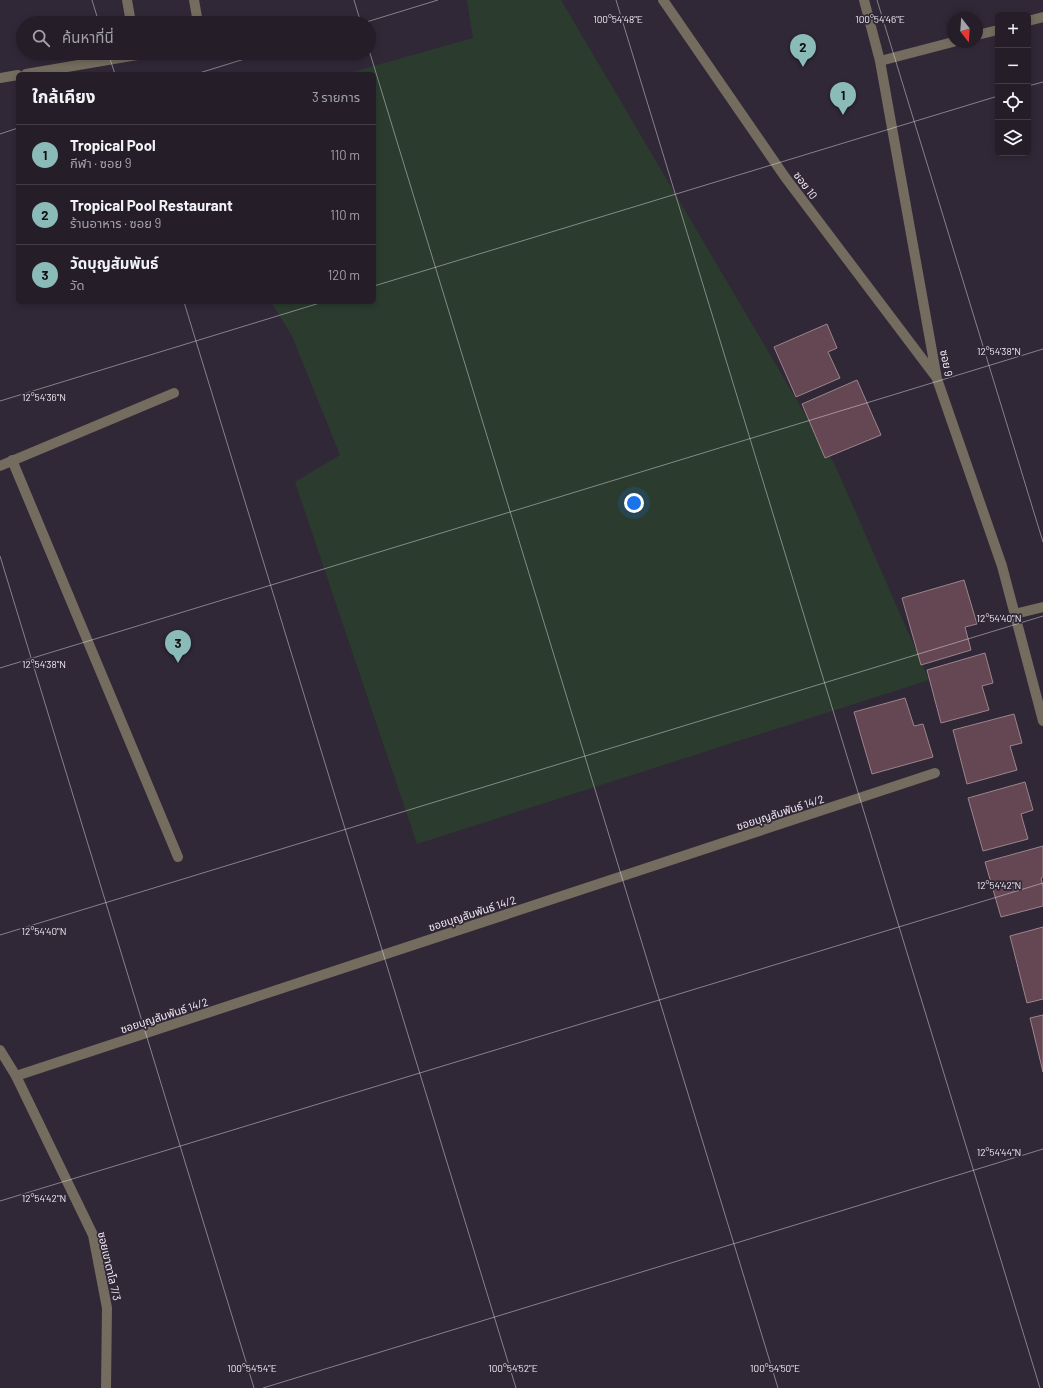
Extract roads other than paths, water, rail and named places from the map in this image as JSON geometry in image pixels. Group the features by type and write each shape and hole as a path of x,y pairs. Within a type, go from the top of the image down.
{"street":[{"path":"127,0 130,16"},
{"path":"194,0 197,16"},
{"name":"ซอย 10","path":"663,0 785,177 937,379"},
{"name":"ซอย 9","path":"864,0 880,61 937,379 1002,566 1043,721"},
{"path":"1031,20 1043,17"},
{"path":"983,34 995,31"},
{"path":"880,61 947,44"},
{"path":"37,72 104,60"},
{"path":"0,78 16,75"},
{"path":"0,466 174,393"},
{"path":"12,460 178,858"},
{"path":"1015,614 1043,607"},
{"name":"ซอยบุญสัมพันธ์ 14/2","path":"16,1076 935,773"},
{"name":"ซอยเขาตาโล 7/3","path":"0,1050 16,1076 93,1235 108,1308 106,1388"}],"place":[{"name":"Tropical Pool Restaurant","path":"803,67"},
{"name":"Tropical Pool","path":"843,115"},
{"name":"วัดบุญสัมพันธ์","path":"178,663"}]}
